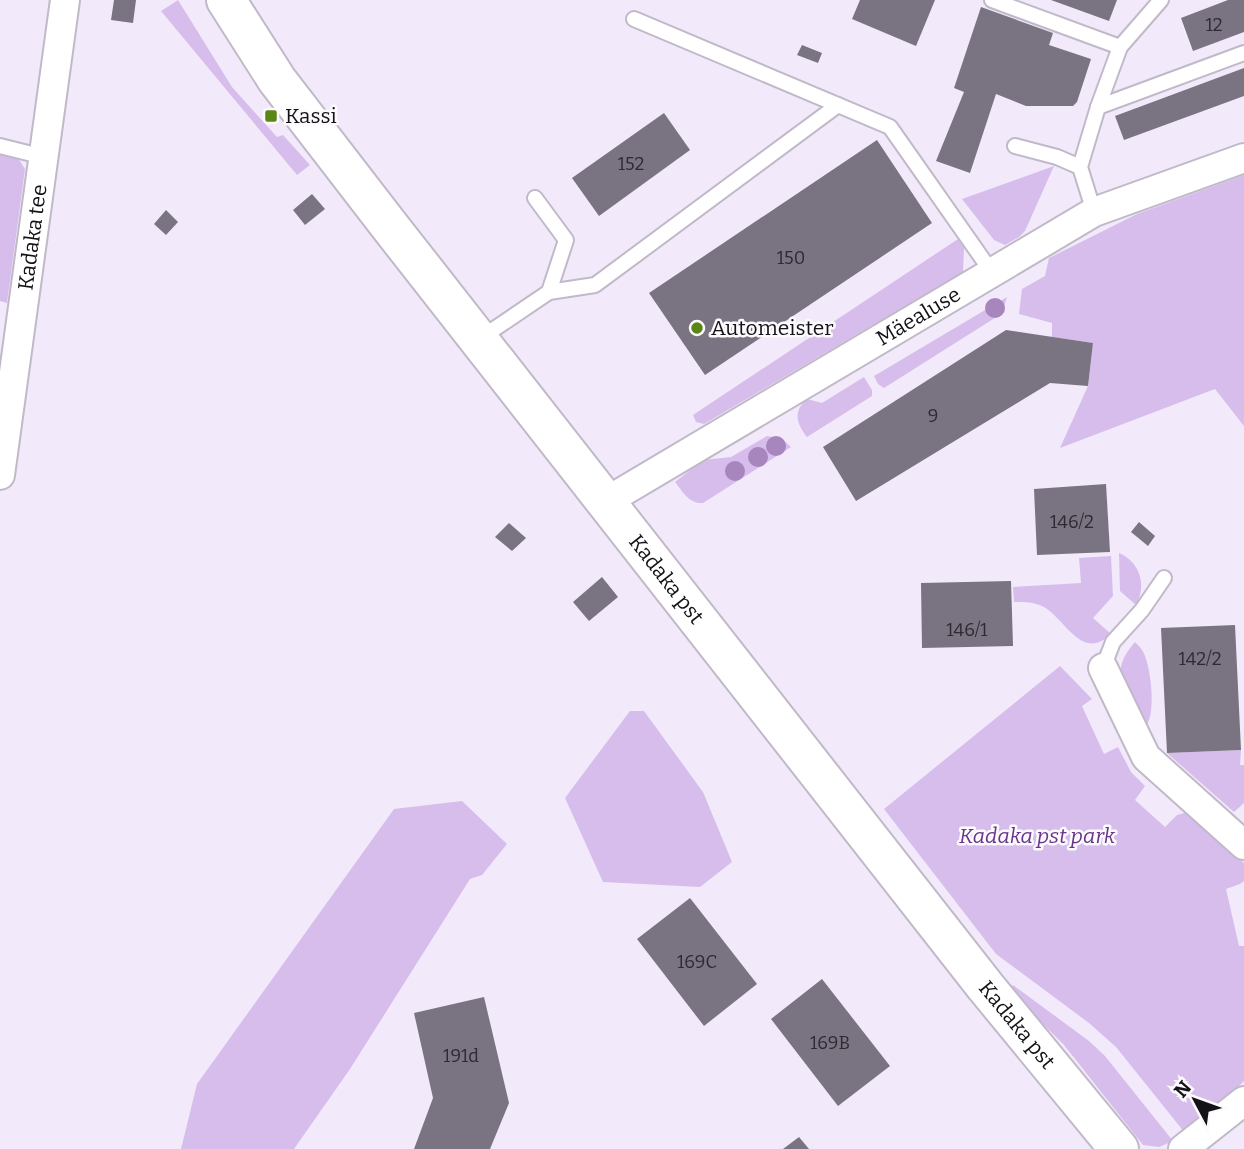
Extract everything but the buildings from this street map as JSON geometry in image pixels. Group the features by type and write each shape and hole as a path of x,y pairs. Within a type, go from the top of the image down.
{"main road":[{"name":"Kadaka pst","path":"226,0 277,80 977,975 1119,1149"}],"street":[{"name":"Kadaka tee","path":"0,475 65,0"},
{"name":"Mäealuse","path":"607,501 1094,212 1244,158"},
{"path":"1103,668 1146,757 1244,845"},
{"path":"1183,1149 1244,1101"}],"lane":[{"path":"992,0 1120,47"},
{"path":"1094,212 1080,167 1098,107 1120,47 1161,0"},
{"path":"634,19 890,127 991,271"},
{"path":"1098,107 1244,53"},
{"path":"480,339 549,292 595,285 838,105"},
{"path":"0,145 44,158"},
{"path":"1016,146 1057,157 1080,167"},
{"path":"535,198 566,240 549,292"},
{"path":"1103,668 1113,642 1142,610 1164,578"}],"green space":[{"path":"178,0 232,87 277,137 283,135 310,165 297,175 161,11"},
{"path":"0,151 16,155 25,169 7,303 0,301"},
{"path":"1054,166 1025,231 1005,245 994,240 962,199"},
{"path":"1244,175 1244,426 1215,389 1060,448 1088,386 1093,343 1052,337 1052,323 1019,314 1022,289 1045,276 1049,258 1137,214"},
{"path":"958,239 964,248 963,272 704,424 696,422 693,415"},
{"path":"1007,297 998,316 884,388 878,384 874,376"},
{"path":"864,377 872,390 872,396 807,437 800,427 798,413 807,399 822,403"},
{"path":"767,436 782,439 791,447 703,503 690,499 675,482 703,460 731,457"},
{"path":"1119,553 1132,562 1140,575 1141,590 1136,605 1120,591"},
{"path":"1111,556 1113,596 1093,618 1111,634 1100,642 1082,641 1042,606 1014,602 1013,587 1081,583 1079,558"},
{"path":"1135,642 1145,656 1151,683 1152,705 1144,729 1121,677 1122,662"},
{"name":"Kadaka pst park","path":"1060,666 1092,699 1082,706 1104,754 1118,747 1131,772 1145,786 1135,800 1165,827 1177,815 1188,812 1244,863 1244,881 1226,889 1239,946 1244,946 1244,1081 1185,1133 1116,1047 1089,1023 996,954 884,809"},
{"path":"630,711 644,711 703,792 732,862 700,887 603,882 565,798"},
{"path":"1241,750 1240,765 1244,765 1244,803 1234,812 1167,753"},
{"path":"462,801 507,844 482,875 470,879 350,1069 294,1149 181,1149 197,1084 394,809"},
{"path":"1013,985 1105,1056 1173,1141 1159,1147 1143,1145 1064,1045 1009,990"}],"place":[{"name":"Kassi","path":"271,116"},
{"name":"Automeister","path":"697,328"}]}
